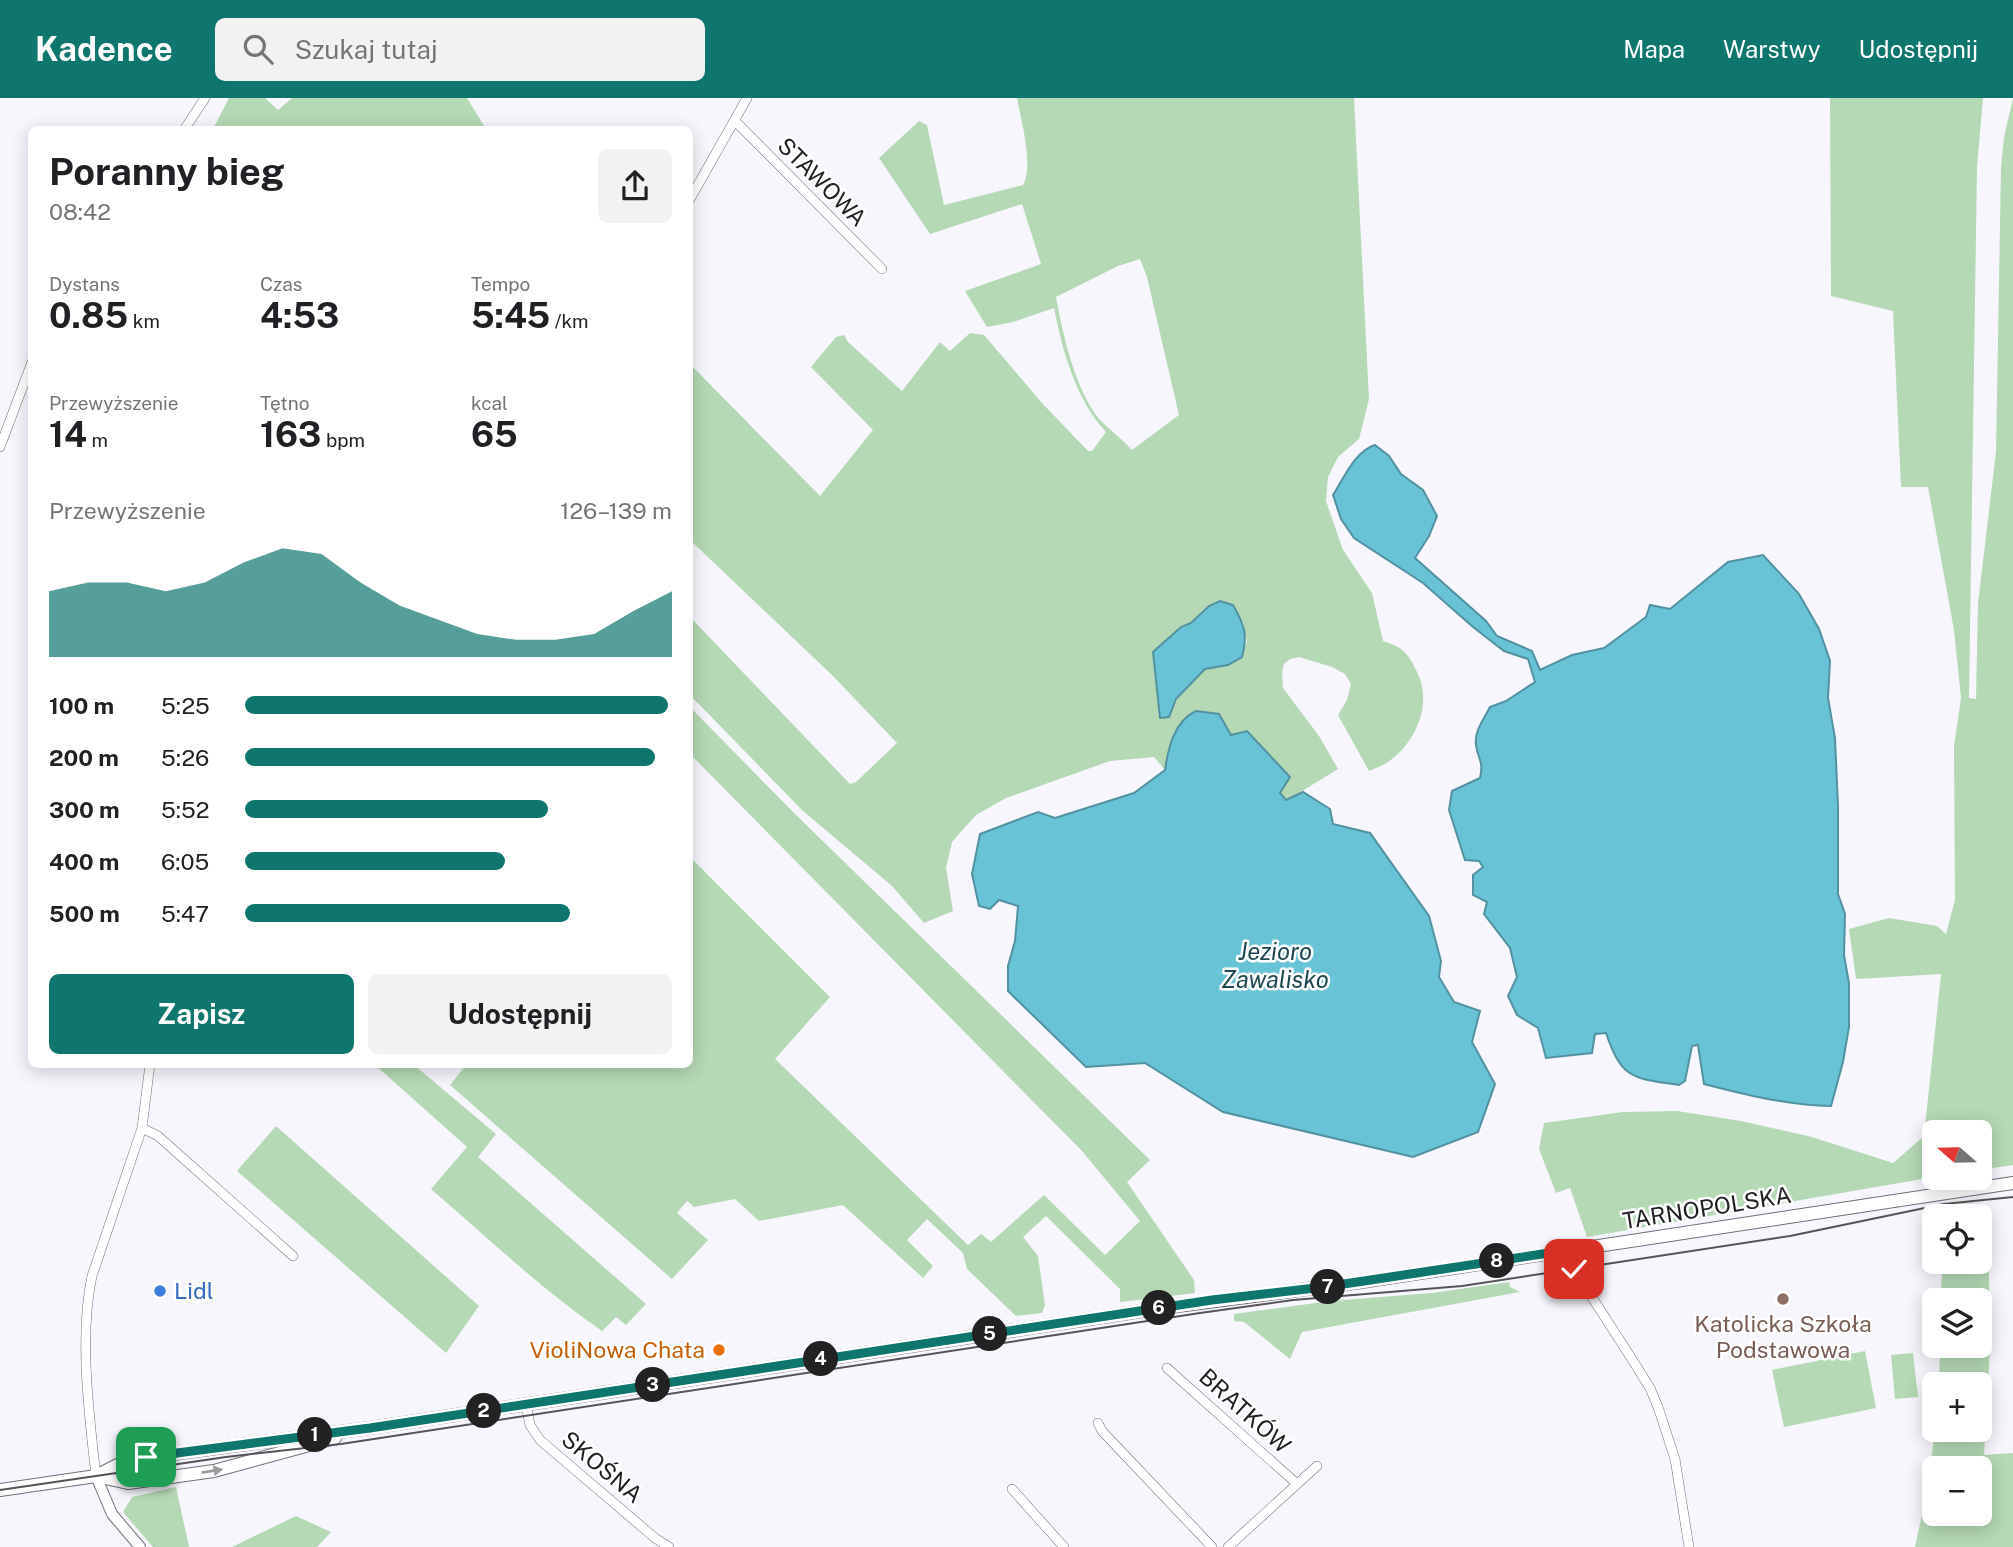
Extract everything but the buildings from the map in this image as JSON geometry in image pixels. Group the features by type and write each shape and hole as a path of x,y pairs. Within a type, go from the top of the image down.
{"main road":[{"name":"TARNOPOLSKA","path":"0,1490 96,1476 127,1460 370,1428 1212,1300 1324,1287 2013,1183"},
{"name":"TARNOPOLSKA","path":"96,1476 128,1483 221,1469 370,1428"}],"street":[{"path":"187,126 205,98"},
{"path":"693,194 747,98"},
{"name":"STAWOWA","path":"735,121 882,270"},
{"path":"0,447 28,373"},
{"path":"140,1547 112,1514 96,1476 86,1317 92,1276 142,1128 150,1068"},
{"path":"142,1128 158,1136 293,1256"},
{"path":"1562,1251 1650,1388 1675,1459 1689,1547"},
{"name":"BRATKÓW","path":"1167,1368 1296,1483"},
{"name":"SKOŚNA","path":"526,1405 530,1425 540,1440 669,1547"},
{"path":"1098,1423 1102,1432 1212,1547"},
{"path":"1228,1547 1317,1466"},
{"path":"1013,1489 1064,1547"}],"green space":[{"path":"229,98 265,98 278,110 292,98 467,98 484,126 215,126"},
{"path":"1017,98 1354,98 1369,399 1359,439 1338,457 1328,477 1326,501 1343,550 1372,593 1383,641 1404,652 1417,672 1423,696 1422,709 1419,722 1407,744 1388,762 1369,771 1338,715 1347,700 1351,684 1345,674 1299,657 1290,659 1284,664 1282,672 1283,688 1319,736 1338,769 1286,801 1231,735 1169,745 1165,770 1154,757 1110,761 1006,798 976,815 952,842 946,868 953,911 924,923 892,886 803,811 693,698 693,620 850,784 856,782 897,743 833,676 693,543 693,367 820,496 873,430 811,367 836,337 844,335 848,342 902,391 940,342 950,351 970,333 984,335 1042,403 1088,451 1092,451 1106,432 1078,390 1061,341 1054,308 1013,322 987,327 965,291 1041,264 1022,204 930,234 879,158 919,121 927,125 944,205 1023,185 1027,166 1024,130","holes":["1140,259 1147,277 1179,415 1132,450 1091,408 1066,345 1056,297 1118,266","1209,606 1243,622 1247,641 1242,657 1228,665 1205,669 1160,718 1153,652"]},
{"path":"1830,98 1983,98 1977,167 1969,698 1976,699 1978,603 1996,452 2001,168 2004,137 2013,98 2013,1165 1992,1168 1992,1120 1926,1120 1941,974 1856,979 1849,929 1889,918 1937,926 1946,934 1955,900 1954,746 1961,698 1954,630 1928,487 1901,487 1893,311 1831,296"},
{"path":"693,710 793,812 1150,1160 1127,1182 1194,1280 1195,1293 1120,1302 1120,1289 1046,1216 1023,1237 1038,1256 1045,1305 1042,1313 1016,1316 967,1269 963,1253 927,1219 907,1240 933,1266 923,1278 843,1205 759,1221 735,1199 694,1207 687,1201 677,1213 708,1240 672,1279 450,1085 464,1068 693,1068 693,860 830,997 775,1059 968,1245 981,1234 991,1242 1044,1195 1105,1255 1140,1221 1082,1151 693,757"},
{"path":"378,1068 418,1068 496,1134 478,1157 646,1304 626,1325 616,1317 602,1331 579,1315 431,1189 467,1147"},
{"path":"1677,1111 1741,1121 1812,1137 1893,1163 1922,1138 1922,1179 1587,1237 1570,1188 1556,1193 1539,1149 1544,1123 1623,1112"},
{"path":"276,1126 479,1306 446,1353 237,1171"},
{"path":"1942,1274 1989,1274 1989,1288 1941,1288"},
{"path":"1509,1282 1510,1287 1520,1292 1302,1332 1290,1359 1244,1322 1234,1321 1234,1314"},
{"path":"1865,1351 1876,1408 1784,1427 1772,1370"},
{"path":"1913,1353 1918,1397 1895,1399 1891,1355"},
{"path":"1940,1358 1989,1358 1989,1372 1939,1372"},
{"path":"1933,1442 1985,1442 1984,1455 2013,1453 2013,1547 1915,1547 1922,1515 1922,1526 1992,1526 1992,1456 1932,1456"},
{"path":"176,1487 189,1547 153,1547 123,1512 132,1497"},
{"path":"296,1516 331,1532 317,1547 232,1547"}],"water":[{"path":"1375,445 1389,456 1401,474 1423,490 1437,516 1429,536 1415,558 1486,621 1497,636 1532,651 1540,670 1572,655 1604,648 1646,617 1650,605 1670,609 1728,562 1763,555 1799,594 1819,629 1830,661 1828,698 1835,738 1838,894 1845,914 1844,955 1849,983 1849,1027 1831,1106 1783,1102 1704,1084 1698,1045 1692,1046 1685,1081 1679,1085 1650,1081 1631,1074 1618,1060 1606,1033 1595,1034 1592,1053 1546,1058 1538,1028 1517,1015 1508,996 1517,977 1510,948 1484,914 1487,902 1473,895 1473,875 1483,867 1479,861 1465,860 1449,810 1452,791 1480,778 1481,764 1476,735 1490,707 1506,701 1535,682 1528,659 1504,651 1423,583 1354,538 1341,519 1333,495 1356,459"},
{"path":"1220,601 1233,605 1243,625 1245,643 1242,657 1228,665 1205,669 1176,699 1169,717 1160,718 1153,652 1181,627 1191,623 1209,606"},
{"name":"Jezioro Zawalisko","path":"1196,711 1219,714 1231,735 1247,731 1290,777 1280,793 1286,800 1303,792 1330,809 1333,824 1370,833 1429,916 1441,961 1439,977 1454,1002 1480,1011 1472,1042 1495,1084 1478,1132 1413,1157 1223,1112 1145,1063 1086,1067 1008,991 1008,966 1015,941 1018,906 999,900 990,909 979,906 972,874 980,834 1038,812 1055,818 1134,793 1165,770 1170,745 1177,729 1182,721"}],"tram line":[{"path":"0,1490 226,1457 341,1444 1293,1300 1462,1286 1790,1236 1944,1204 2013,1197"}],"place":[{"name":"Lidl","path":"160,1291"},
{"name":"Katolicka Szkoła Podstawowa","path":"1783,1299"},
{"name":"VioliNowa Chata","path":"719,1350"}],"route":[{"path":"146,1457 370,1428 1212,1300 1324,1287 1562,1251 1574,1269"}]}
